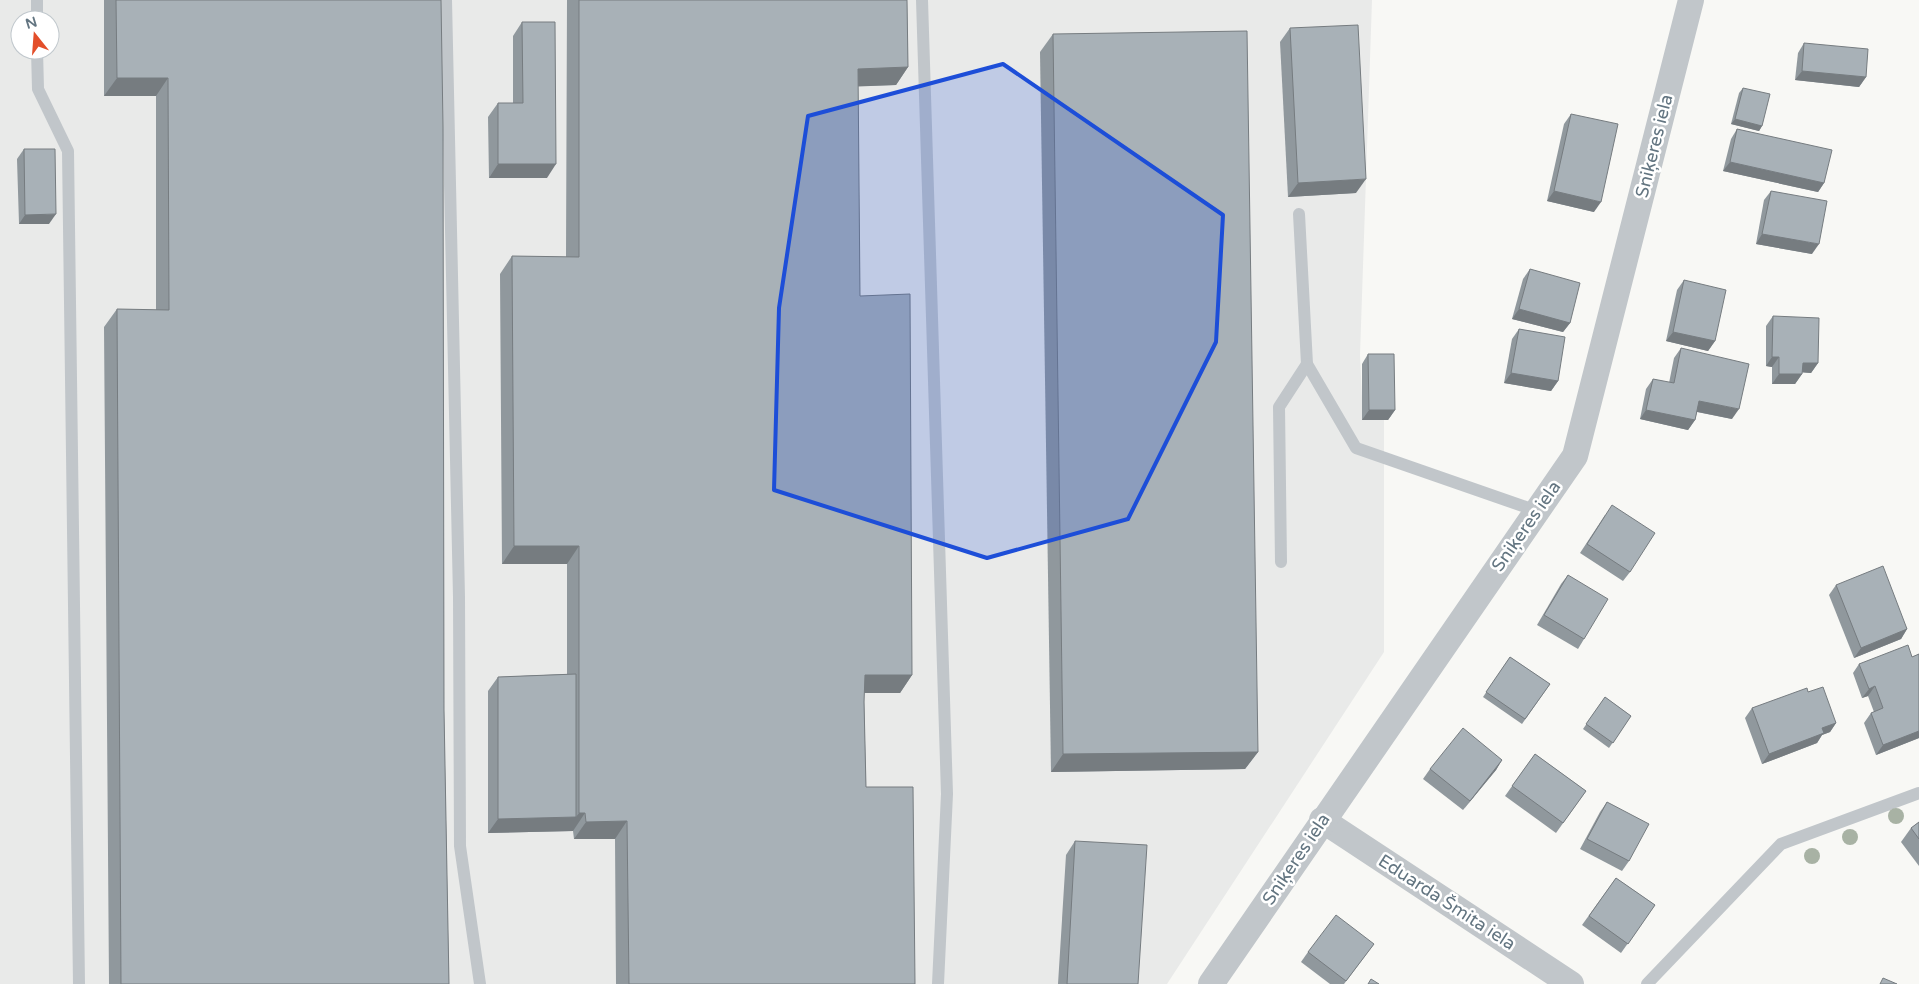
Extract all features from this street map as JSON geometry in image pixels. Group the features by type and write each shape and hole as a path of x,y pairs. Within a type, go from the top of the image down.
{"street":[{"name":"Sniķeres iela","path":"1210,984 1575,456 1691,0"},
{"name":"Eduarda Šmita iela","path":"1322,820 1572,984"}],"lane":[{"path":"446,0 459,597 460,846 480,984"},
{"path":"922,0 947,794 938,984"},
{"path":"37,60 38,88 68,151 79,984"},
{"path":"1299,214 1307,364 1356,448 1537,511"},
{"path":"1281,562 1279,408 1307,364"},
{"path":"1647,984 1781,844 1919,793"}],"highlighted area":[{"path":"1003,64 1223,215 1216,342 1128,519 987,558 774,490 779,308 808,116"}],"shaded area":[{"path":"0,0 1372,0 1360,355 1363,420 1384,419 1384,652 1167,984 0,984"}],"building":[{"path":"116,0 441,0 444,710 449,984 121,984 117,309 169,310 168,78 117,78"},
{"path":"579,0 907,0 908,67 858,69 860,296 910,294 912,675 865,675 864,702 866,787 913,787 915,984 629,984 627,821 586,822 585,813 579,813 579,546 514,546 512,256 579,257"},
{"path":"522,22 555,22 556,164 498,164 498,103 523,103"},
{"path":"1358,25 1366,179 1298,183 1290,28"},
{"path":"1247,31 1258,752 1063,754 1053,34"},
{"path":"1804,43 1868,49 1866,77 1802,71"},
{"path":"1743,88 1770,94 1762,126 1735,119"},
{"path":"1571,114 1618,124 1601,202 1554,191"},
{"path":"1737,129 1832,150 1824,183 1730,162"},
{"path":"24,149 55,149 56,214 25,215"},
{"path":"1771,191 1827,201 1819,244 1762,234"},
{"path":"1530,269 1580,283 1570,323 1519,309"},
{"path":"1684,280 1726,290 1715,341 1673,332"},
{"path":"1773,316 1819,318 1818,363 1803,363 1802,374 1779,374 1779,357 1772,357"},
{"path":"1519,329 1565,337 1558,381 1511,373"},
{"path":"1681,348 1749,364 1739,409 1699,401 1695,420 1646,410 1653,379 1674,383"},
{"path":"1368,354 1394,354 1395,410 1369,410"},
{"path":"1612,505 1655,533 1630,572 1587,544"},
{"path":"1883,566 1907,629 1861,648 1836,585"},
{"path":"1568,575 1608,599 1584,639 1544,615"},
{"path":"1908,645 1912,657 1919,654 1919,731 1883,745 1871,713 1883,708 1875,686 1869,689 1859,664"},
{"path":"1510,657 1550,684 1525,719 1486,692"},
{"path":"576,674 576,817 498,819 498,677"},
{"path":"1823,687 1836,723 1822,728 1824,733 1769,754 1752,708 1807,688 1808,692"},
{"path":"1605,697 1631,716 1613,743 1586,724"},
{"path":"1463,728 1502,760 1470,801 1430,769"},
{"path":"1535,754 1586,791 1563,823 1512,786"},
{"path":"1607,802 1649,824 1629,861 1587,839"},
{"path":"1919,822 1919,839 1911,828"},
{"path":"1075,841 1147,845 1138,984 1067,984"},
{"path":"1616,878 1655,905 1628,944 1589,916"},
{"path":"1336,915 1374,944 1346,981 1308,952"},
{"path":"1883,978 1897,984 1880,984"},
{"path":"1371,979 1379,984 1368,984"}]}
